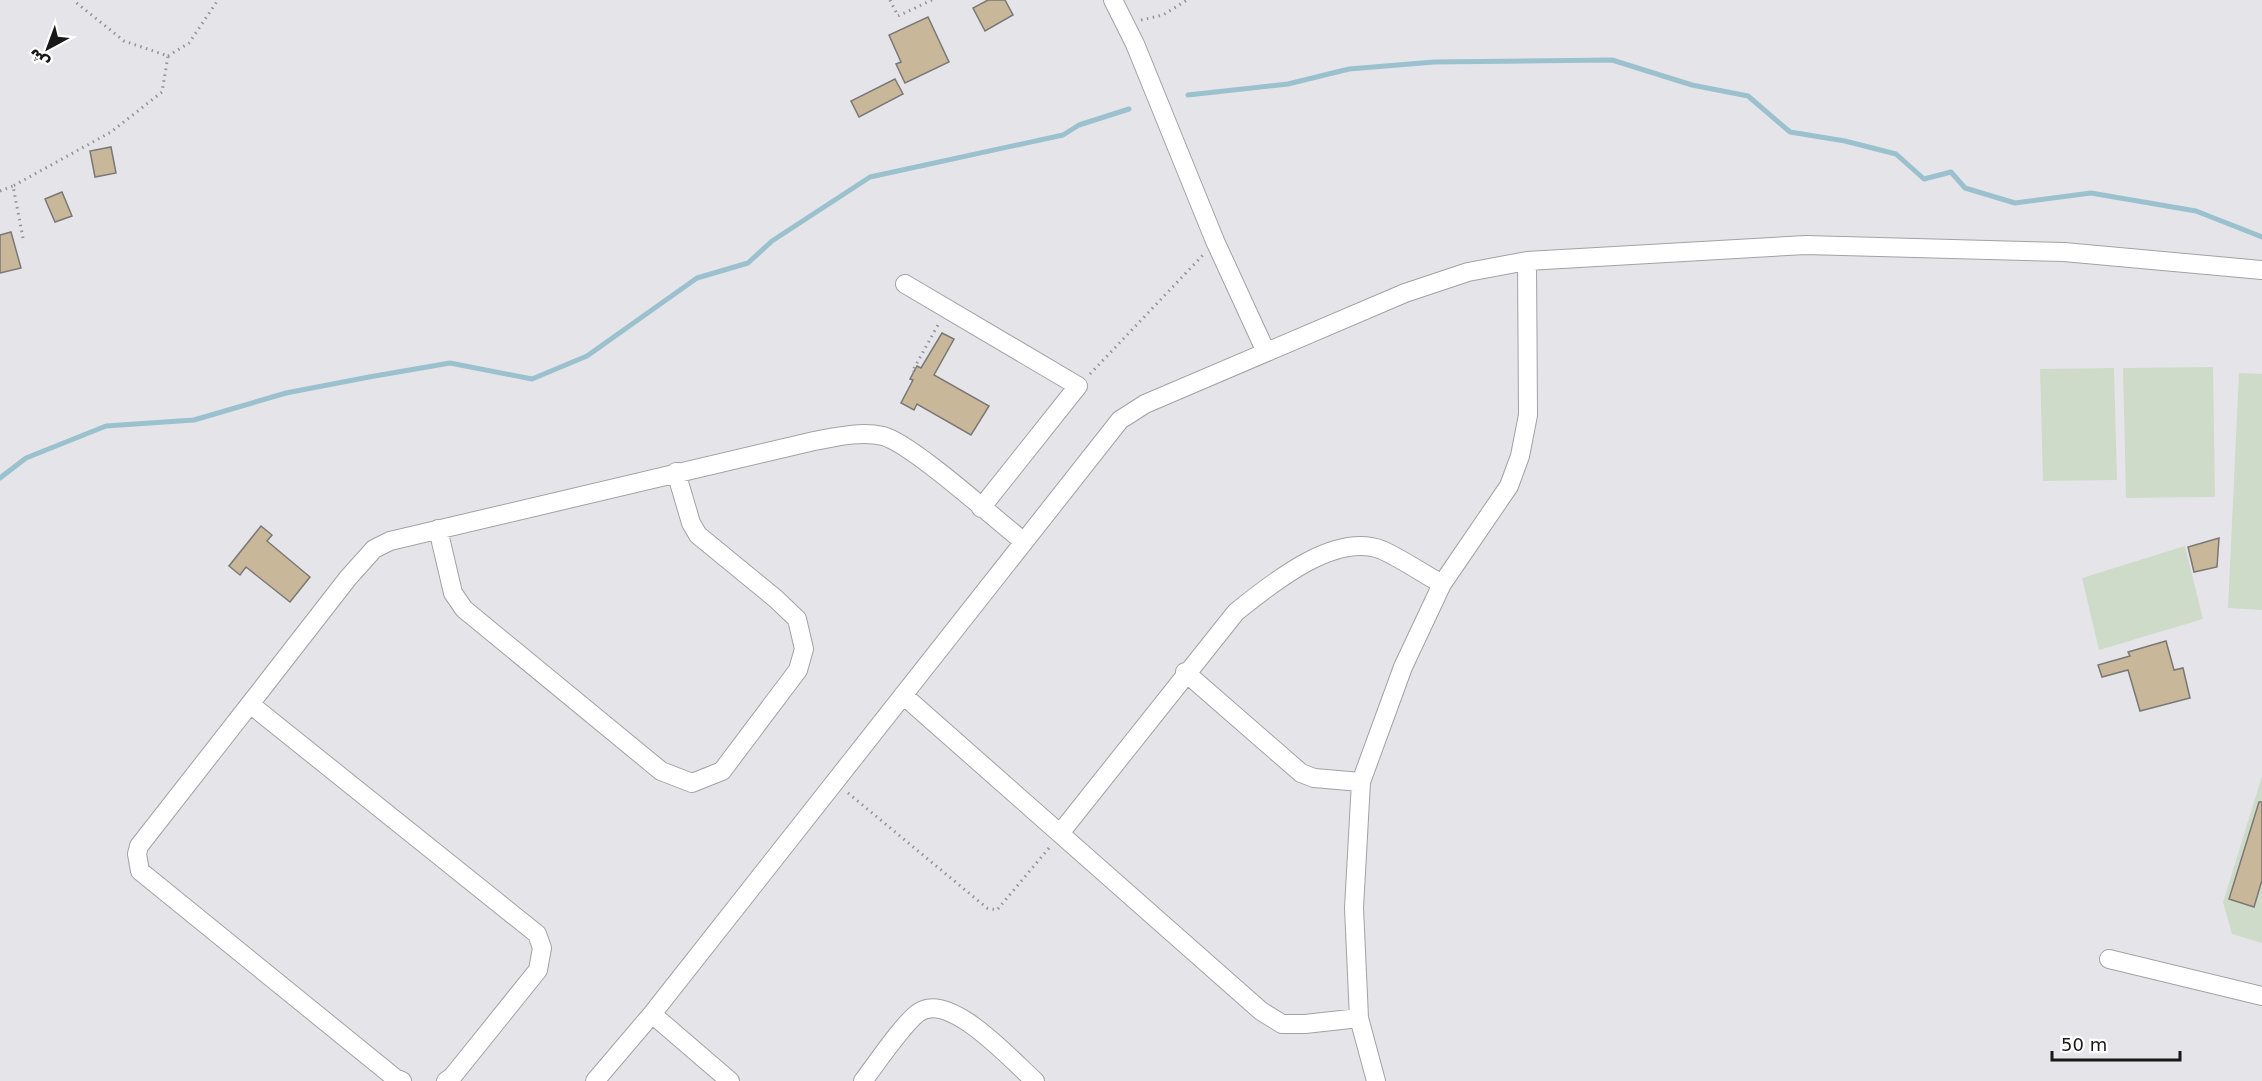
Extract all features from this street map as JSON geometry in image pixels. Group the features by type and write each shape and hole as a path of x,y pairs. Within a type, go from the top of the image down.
{"street":[{"path":"1113,0 1215,241 1266,352"},
{"path":"595,1081 652,1014 1120,420 1145,404 1405,293 1468,273 1527,261 1806,245 2064,252 2262,270"},
{"path":"1376,1081 1359,1018 1354,908 1361,782 1403,667 1442,584 1504,494 1520,456 1528,415 1527,261"},
{"path":"905,284 1078,386 981,508"},
{"path":"402,1081 140,871 137,854 139,846 348,578 374,549 390,541 676,472 860,433 885,436 914,454 1023,541"},
{"path":"438,529 453,593 464,609 661,771 692,783 722,771 798,670 804,649 797,619 698,535 691,523 676,472"},
{"path":"1061,832 1185,672 1236,612 1264,590 1326,553 1352,545 1380,550 1442,584"},
{"path":"1185,672 1301,773 1314,778 1361,782"},
{"path":"903,695 1061,832 1261,1011 1282,1024 1359,1018"},
{"path":"250,704 537,934 542,948 538,970 452,1077 446,1081"},
{"path":"2109,959 2262,996"},
{"path":"863,1081 919,1012 939,1007 961,1015 1035,1081"},
{"path":"652,1014 730,1081"}],"path":[{"path":"73,0 124,41 168,56"},
{"path":"0,191 111,132 162,92 168,56 189,43 218,0"},
{"path":"890,0 898,16 932,0"},
{"path":"1125,24 1163,15 1186,0"},
{"path":"13,186 23,238"},
{"path":"1078,386 1169,293 1215,241"},
{"path":"914,372 912,372 947,308"},
{"path":"835,782 987,908 997,910 1061,832"}],"green space":[{"path":"2213,367 2215,497 2126,498 2123,368"},
{"path":"2114,368 2117,480 2043,481 2040,369"},
{"path":"2239,373 2262,374 2262,610 2228,608"},
{"path":"2185,546 2203,619 2099,650 2082,578"},
{"path":"2262,776 2262,943 2232,934 2223,902"}],"building":[{"path":"988,0 1005,0 1013,15 985,31 973,8"},
{"path":"928,17 949,62 905,83 896,64 901,62 889,35"},
{"path":"895,79 903,94 859,117 851,101"},
{"path":"111,147 116,173 95,177 90,151"},
{"path":"62,192 72,216 55,222 45,199"},
{"path":"11,232 21,268 0,273 0,235"},
{"path":"942,333 954,339 934,375 989,406 971,435 917,404 914,410 901,403 913,380 910,379 917,366 921,368"},
{"path":"261,526 272,535 267,541 310,577 290,602 246,567 240,575 229,566"},
{"path":"2219,538 2217,567 2194,572 2188,547"},
{"path":"2166,641 2174,670 2183,668 2190,698 2140,711 2128,670 2102,677 2098,665 2130,656 2128,652"},
{"path":"2259,802 2262,802 2262,880 2254,907 2229,899"}],"waterway":[{"path":"1188,95 1288,84 1349,69 1434,62 1612,60 1692,85 1748,96 1790,132 1845,141 1896,154 1924,179 1951,172 1965,188 2015,203 2091,193 2196,211 2262,237"},
{"path":"0,478 26,458 106,426 194,420 286,393 369,377 450,363 532,379 587,356 697,278 748,263 772,241 870,177 1063,135 1079,125 1129,109"}]}
